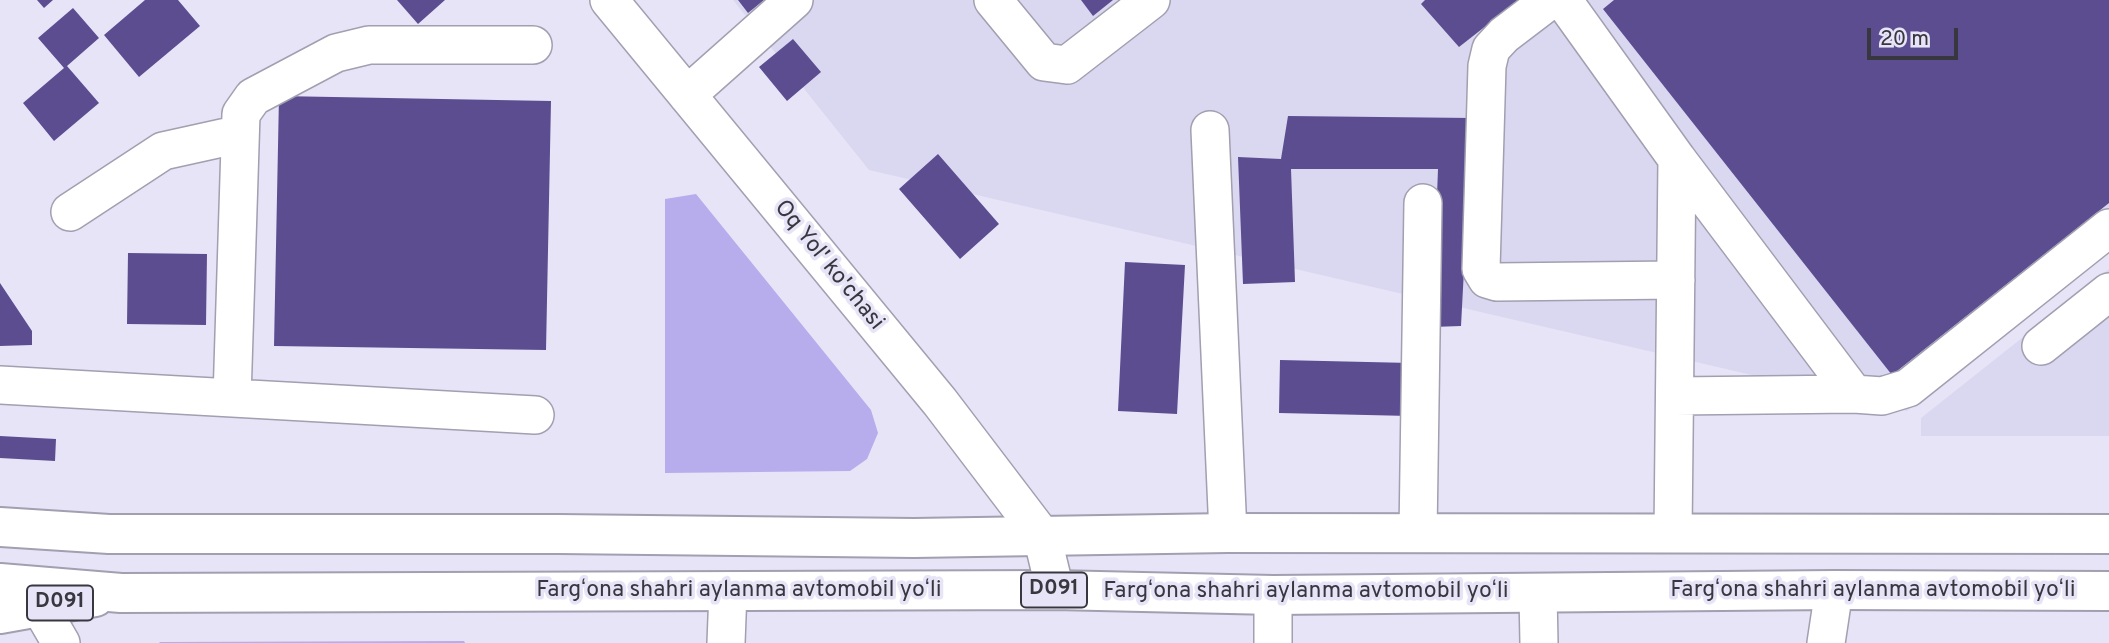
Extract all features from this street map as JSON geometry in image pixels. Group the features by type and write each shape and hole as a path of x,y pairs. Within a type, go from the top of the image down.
{"main road":[{"path":"0,527 109,534 559,534 914,538 1228,533 2109,534"},
{"name":"Fargʻona shahri aylanma avtomobil yoʻli","path":"0,583 121,593 1055,590 1273,595 1834,590 2109,591"},
{"name":"D091","path":"0,614 121,593"}],"street":[{"name":"Oq Yol' ko'chasi","path":"609,0 940,402 1042,536"},
{"path":"687,95 794,0"},
{"path":"993,0 1044,62 1067,65 1151,0"},
{"path":"1550,0 1504,35 1491,49 1487,66 1481,269 1487,279 1497,282 1676,280"},
{"path":"1563,0 1677,159 1854,394"},
{"path":"232,398 241,114 253,97 336,53 369,45 533,45"},
{"path":"1210,130 1228,533"},
{"path":"70,212 163,151 240,134"},
{"path":"1673,533 1677,159"},
{"path":"1418,533 1423,202"},
{"path":"1675,396 1882,396 1908,388 2109,228"},
{"path":"2041,346 2109,292"},
{"path":"0,385 535,415"},
{"path":"1042,536 1055,590"},
{"path":"1826,643 1834,590"},
{"path":"726,643 728,591"},
{"path":"1538,593 1539,643"},
{"path":"1273,595 1273,643"},
{"path":"40,607 61,643"}],"shaded area":[{"path":"733,0 2109,0 2109,251 1907,411 869,170"},
{"path":"696,194 871,410 878,433 867,459 850,471 665,473 665,199"},
{"path":"2109,269 2109,436 1921,436 1921,418"},
{"path":"160,642 465,643 159,643"}],"building":[{"path":"37,0 53,0 44,8"},
{"path":"145,0 178,0 200,26 139,77 104,35"},
{"path":"397,0 445,0 418,24"},
{"path":"738,0 764,0 748,13"},
{"path":"1081,0 1113,0 1093,16"},
{"path":"1425,0 1519,0 1459,47 1421,4"},
{"path":"1614,0 2109,0 2109,203 1892,375 1603,9"},
{"path":"73,8 99,38 67,66 99,103 54,141 23,103 64,68 38,38"},
{"path":"793,39 821,72 787,101 759,67"},
{"path":"279,96 551,101 546,350 274,346"},
{"path":"1288,116 1472,118 1461,326 1432,327 1438,169 1291,169 1295,282 1243,284 1238,157 1281,159"},
{"path":"938,154 999,224 960,259 899,189"},
{"path":"128,253 207,254 206,325 127,324"},
{"path":"1125,262 1185,265 1177,414 1118,411"},
{"path":"0,283 32,331 32,345 0,346"},
{"path":"1280,360 1411,363 1410,416 1279,413"},
{"path":"0,436 56,439 55,461 0,458"}]}
